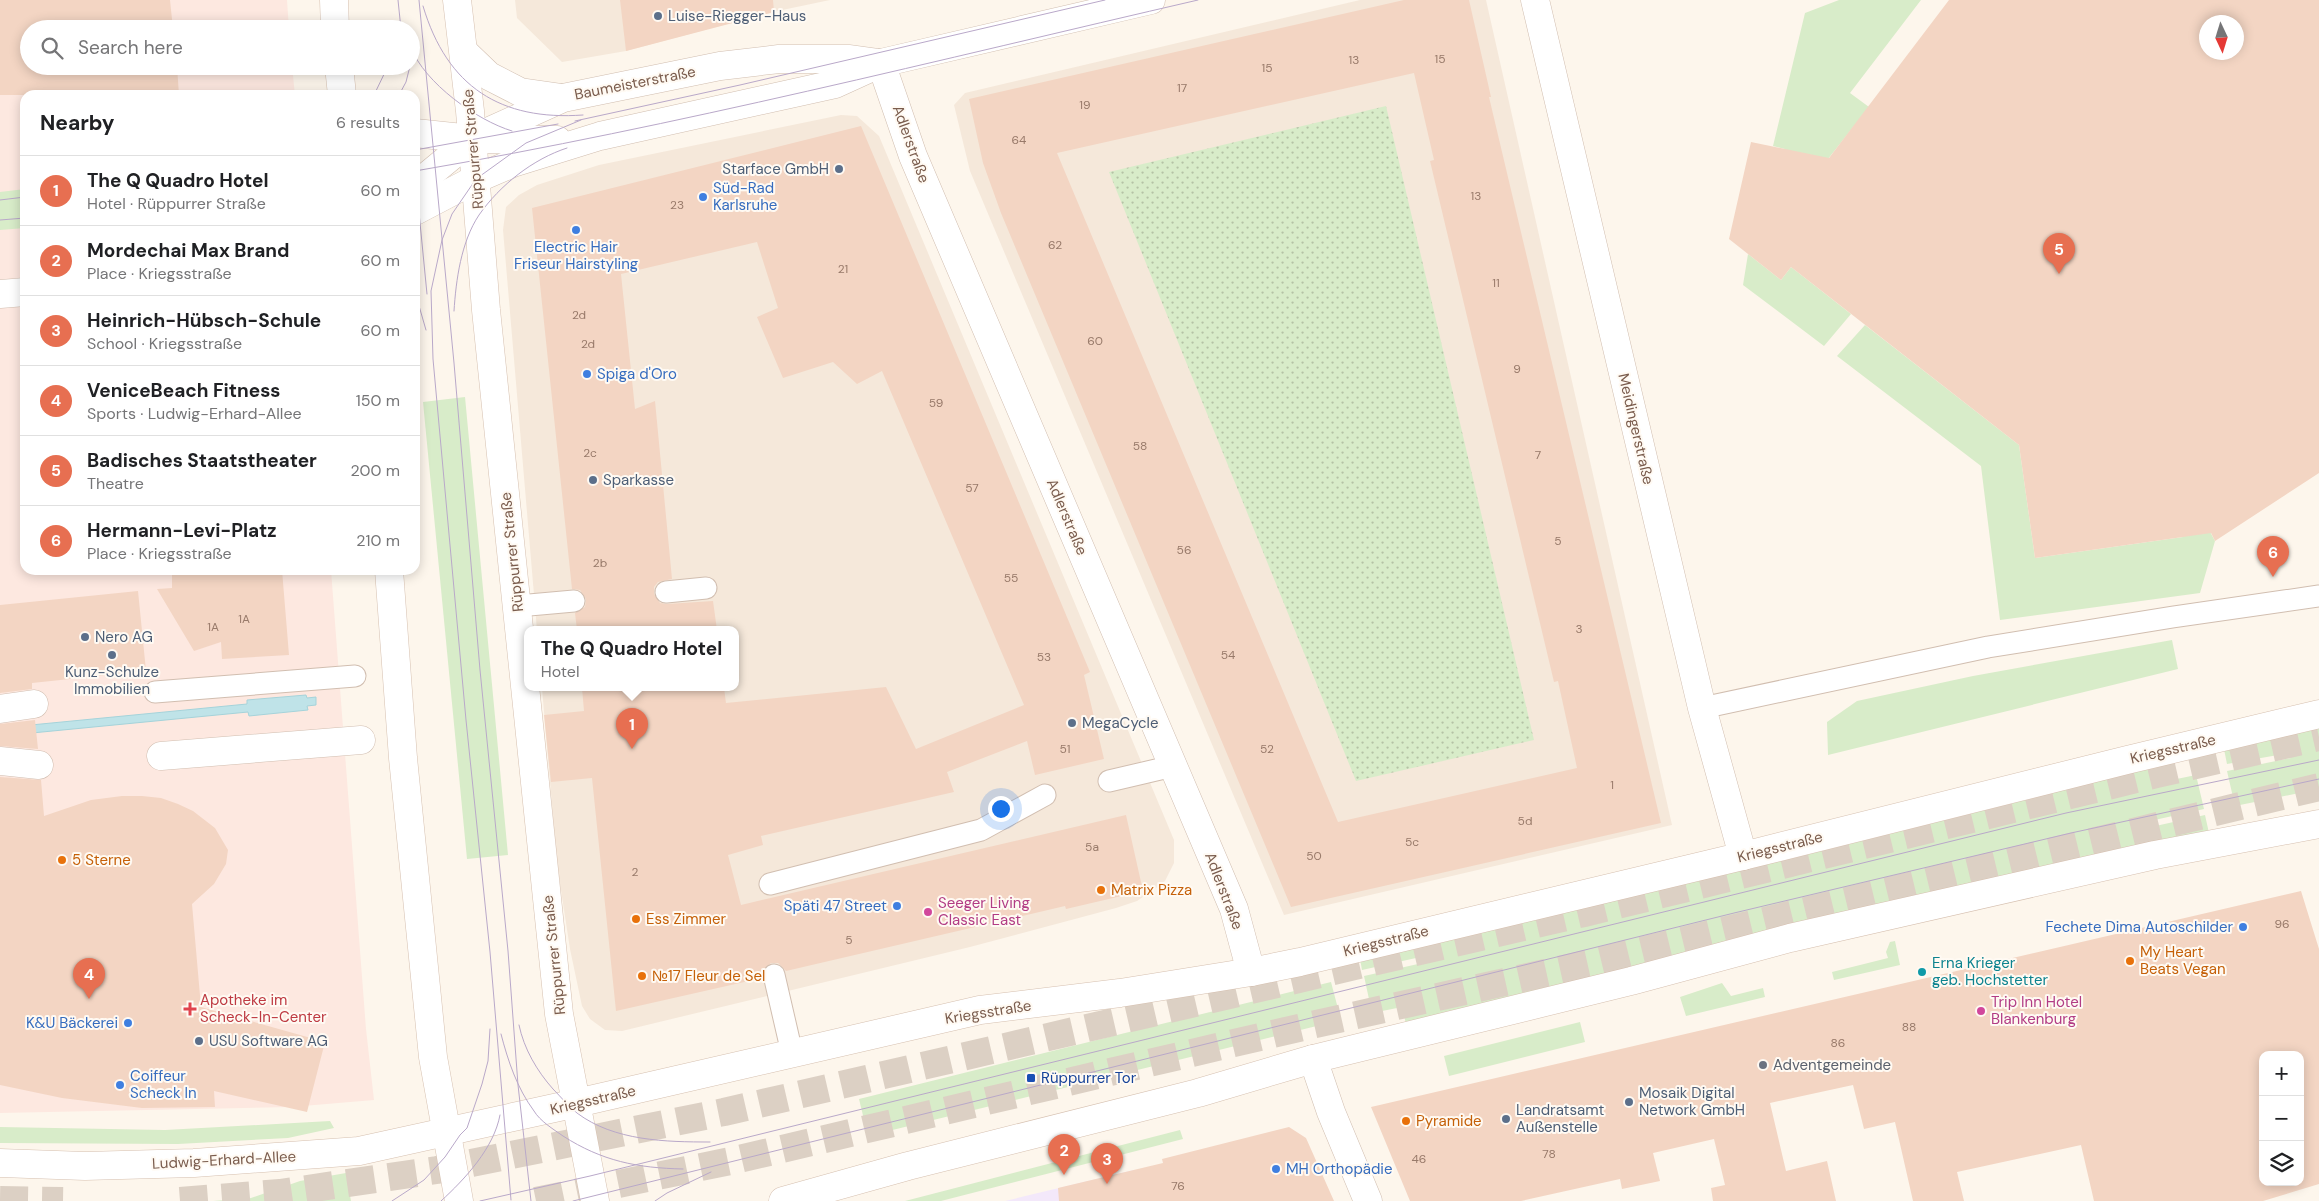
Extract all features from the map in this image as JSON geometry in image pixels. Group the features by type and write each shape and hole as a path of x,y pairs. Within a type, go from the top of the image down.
{"main road":[{"path":"334,0 335,20"},
{"name":"Rüppurrer Straße","path":"457,0 476,179 484,292 524,666"},
{"name":"Baumeisterstraße","path":"420,208 476,179 527,158 600,136 835,84 881,63 1152,0"},
{"name":"Meidingerstraße","path":"1534,0 1702,708 1743,856"},
{"path":"464,52 489,76 520,92 563,98"},
{"name":"Baumeisterstraße","path":"420,182 472,139 563,98 720,66 779,59 850,59 881,63"},
{"name":"Adlerstraße","path":"881,63 913,156 1234,909 1251,972"},
{"path":"420,134 531,141 600,136"},
{"path":"0,294 20,292"},
{"path":"389,575 404,758 433,1057 459,1201"},
{"name":"Rüppurrer Straße","path":"527,691 559,1014 595,1201"},
{"path":"0,709 34,704"},
{"name":"Kriegsstraße","path":"447,1133 980,1010 1120,993 1251,972 1743,856 2137,757 2319,714"},
{"path":"161,756 361,740"},
{"path":"0,761 39,766"},
{"path":"784,1201 908,1166 1198,1093 1313,1060 1631,981 1790,938 2146,857 2319,824"},
{"path":"1313,1060 1331,1112 1368,1201"},
{"name":"Ludwig-Erhard-Allee","path":"0,1163 85,1166 229,1162 359,1151 447,1133"}],"lane":[{"path":"666,592 706,588"},
{"path":"1702,708 1988,648 2173,617 2319,596"},
{"path":"518,606 574,601"},
{"path":"155,692 355,676"},
{"path":"1108,781 1173,766"},
{"path":"770,884 982,830 1044,795"},
{"path":"774,975 792,1053"}],"shaded area":[{"path":"0,0 287,0 288,20 20,20 20,75 293,75 294,90 20,90 20,575 331,575 366,1029 374,1100 291,1107 0,1113"},
{"path":"515,0 830,0 768,13 626,51 562,62 517,18"},
{"path":"1360,0 1486,0 1672,825 1284,915 970,171 954,105 965,93"},
{"path":"841,115 857,116 879,136 1174,840 1174,863 1165,881 1137,901 1116,908 970,947 622,1031 605,1030 590,1019 582,1006 570,949 557,864 542,691 739,691 739,626 537,626 503,230 506,207 519,195 537,185 599,165"},
{"path":"1134,1170 1141,1201 1005,1201"}],"green space":[{"path":"1839,0 1921,0 1850,93 1869,107 1794,202 1785,149 1773,146 1805,13"},
{"path":"1386,106 1534,740 1356,781 1109,172"},
{"path":"20,190 20,228 0,230 0,192"},
{"path":"1748,254 1781,280 1791,267 1851,314 1824,346 1743,285"},
{"path":"1865,325 2019,445 2035,558 2183,537 2194,502 2215,541 2200,593 2000,620 1981,466 1837,356"},
{"path":"465,397 508,855 467,859 423,402"},
{"path":"2172,640 2178,669 1828,755 1827,722 1857,701 1973,676"},
{"path":"2319,725 2319,789 2235,806 2227,771 2291,758 2290,753 2227,764 2223,744"},
{"path":"2162,761 2167,781 2196,775 2204,809 2141,823 2142,829 2205,815 2209,833 1406,1024 1402,1007 1372,1013 1364,976 1427,962 1425,956 1362,970 1360,959"},
{"path":"1895,941 1900,965 1834,980 1832,972 1888,958 1886,952 1890,942"},
{"path":"1331,982 1341,1020 868,1136 859,1099"},
{"path":"1722,983 1731,996 1763,988 1765,997 1686,1016 1680,997"},
{"path":"1580,1022 1585,1042 1449,1076 1444,1056"},
{"path":"330,1121 334,1128 288,1138 178,1144 0,1143 0,1127 165,1130"},
{"path":"1180,1130 1183,1139 941,1201 905,1201"},
{"path":"346,1173 351,1201 213,1201 251,1198 300,1181"}],"water":[{"path":"306,695 307,698 316,697 316,705 307,706 308,710 249,716 248,712 1,736 0,728 247,704 247,700"}],"building":[{"path":"0,0 170,0 172,20 20,20 20,75 178,75 179,90 20,90 20,95 0,95"},
{"name":"Luise-Riegger-Haus","path":"620,0 773,0 774,12 626,51"},
{"path":"1404,0 1469,0 1491,97 1489,97 1661,823 1291,907 1001,213 983,163 969,99","holes":["1414,73 1434,160 1430,161 1554,682 1558,681 1577,768 1338,822 1057,153"]},
{"path":"1949,0 2319,0 2319,473 2215,541 2211,533 2035,558 2019,445 1791,267 1781,280 1729,239 1751,142 1829,158"},
{"path":"861,126 1090,672 1084,675 1104,759 1035,775 1027,741 947,772 954,792 761,836 763,845 728,855 741,905 1126,815 1143,891 1066,909 1065,906 786,971 778,963 771,963 762,971 762,978 616,1011 592,778 551,782 544,715 584,711 582,691 724,691 726,703 886,687 916,749 1024,705 882,371 857,384 833,362 783,378 757,317 778,308 757,242 621,274 635,409 655,401 672,579 658,582 654,587 654,594 660,603 667,604 713,601 716,626 577,626 575,613 585,607 586,599 580,590 572,589 532,208"},
{"path":"172,575 282,575 289,655 222,659 221,642 194,651 157,589 172,588"},
{"path":"138,591 146,671 32,683 32,689 0,693 0,605"},
{"path":"35,720 38,749 0,746 0,724"},
{"path":"0,777 41,780 44,816 91,800 122,796 142,796 161,798 178,804 193,811 215,828 228,850 226,864 214,884 192,904 201,1007 325,1042 307,1112 214,1091 215,1107 142,1108 62,1098 0,1085"},
{"path":"2301,891 2319,949 2319,1184 2263,1201 2094,1201 2081,1145 1957,1172 1964,1201 1913,1201 1895,1122 1864,1129 1853,1085 1770,1103 1786,1171 1827,1161 1836,1201 1713,1201 1711,1188 1725,1185 1714,1139 1653,1153 1660,1181 1622,1189 1620,1179 1521,1201 1410,1201 1371,1107"},
{"path":"1289,1127 1306,1138 1334,1201 1059,1201 1058,1188 1163,1163 1162,1159"}],"tunnel":[{"path":"180,1201 280,1193 437,1170 724,1112 1584,913 2157,774 2319,737"},
{"path":"536,1201 735,1160 1307,1026 1595,962 2319,787"},
{"path":"0,1200 63,1201"}],"tram line":[{"path":"398,0 400,20"},
{"path":"419,0 454,363 480,670 508,951 518,1085 531,1201"},
{"path":"575,121 740,85 1105,0"},
{"path":"420,170 612,134 710,113 1198,0"},
{"path":"423,6 433,34 447,58 463,78 481,93 503,105 527,112 554,115 583,115"},
{"path":"420,64 440,87 468,109 498,126 512,131"},
{"path":"376,90 384,75"},
{"path":"402,90 408,75"},
{"path":"511,1200 490,952 466,720 433,359 431,291 442,240 452,214 476,179 526,143 581,120"},
{"path":"420,149 558,124"},
{"path":"454,311 460,262 468,237 479,215 497,193 518,174 542,159 567,148"},
{"path":"0,200 20,198"},
{"path":"0,220 20,218"},
{"path":"420,223 427,294"},
{"path":"420,309 426,330"},
{"path":"480,1201 590,1176 2066,813 2319,760"},
{"path":"573,1201 1734,913 2071,833 2319,779"},
{"path":"519,1025 528,1051 542,1075 577,1113 607,1129 641,1138 710,1142"},
{"path":"392,1201 424,1180 445,1157 467,1128 488,1061 490,1029"},
{"path":"501,1034 518,1084 537,1115 551,1128 577,1145 620,1162 650,1167 683,1169"},
{"path":"441,1201 469,1173 485,1151 492,1139 500,1115"},
{"path":"655,1201 667,1193 711,1172"}],"place":[{"name":"Luise-Riegger-Haus","path":"658,16"},
{"name":"Starface GmbH","path":"839,169"},
{"name":"Süd-Rad Karlsruhe","path":"703,197"},
{"name":"Electric Hair Friseur Hairstyling","path":"576,230"},
{"name":"Badisches Staatstheater","path":"2059,274"},
{"name":"Spiga d'Oro","path":"587,374"},
{"name":"Sparkasse","path":"593,480"},
{"name":"Hermann-Levi-Platz","path":"2273,577"},
{"name":"Nero AG","path":"85,637"},
{"name":"Kunz-Schulze Immobilien","path":"112,655"},
{"name":"MegaCycle","path":"1072,723"},
{"name":"The Q Quadro Hotel","path":"632,749"},
{"name":"5 Sterne","path":"62,860"},
{"name":"Matrix Pizza","path":"1101,890"},
{"name":"Späti 47 Street","path":"897,906"},
{"name":"Seeger Living Classic East","path":"928,912"},
{"name":"Ess Zimmer","path":"636,919"},
{"name":"Fechete Dima Autoschilder","path":"2243,927"},
{"name":"My Heart Beats Vegan","path":"2130,961"},
{"name":"Erna Krieger geb. Hochstetter","path":"1922,972"},
{"name":"№17 Fleur de Sel","path":"642,976"},
{"name":"VeniceBeach Fitness","path":"89,999"},
{"name":"Apotheke im Scheck-In-Center","path":"190,1009"},
{"name":"Trip Inn Hotel Blankenburg","path":"1981,1011"},
{"name":"K&U Bäckerei","path":"128,1023"},
{"name":"USU Software AG","path":"199,1041"},
{"name":"Adventgemeinde","path":"1763,1065"},
{"name":"Rüppurrer Tor","path":"1031,1078"},
{"name":"Coiffeur Scheck In","path":"120,1085"},
{"name":"Mosaik Digital Network GmbH","path":"1629,1102"},
{"name":"Landratsamt Außenstelle","path":"1506,1119"},
{"name":"Pyramide","path":"1406,1121"},
{"name":"MH Orthopädie","path":"1276,1169"},
{"name":"Mordechai Max Brand","path":"1064,1175"},
{"name":"Heinrich-Hübsch-Schule","path":"1107,1184"}]}
